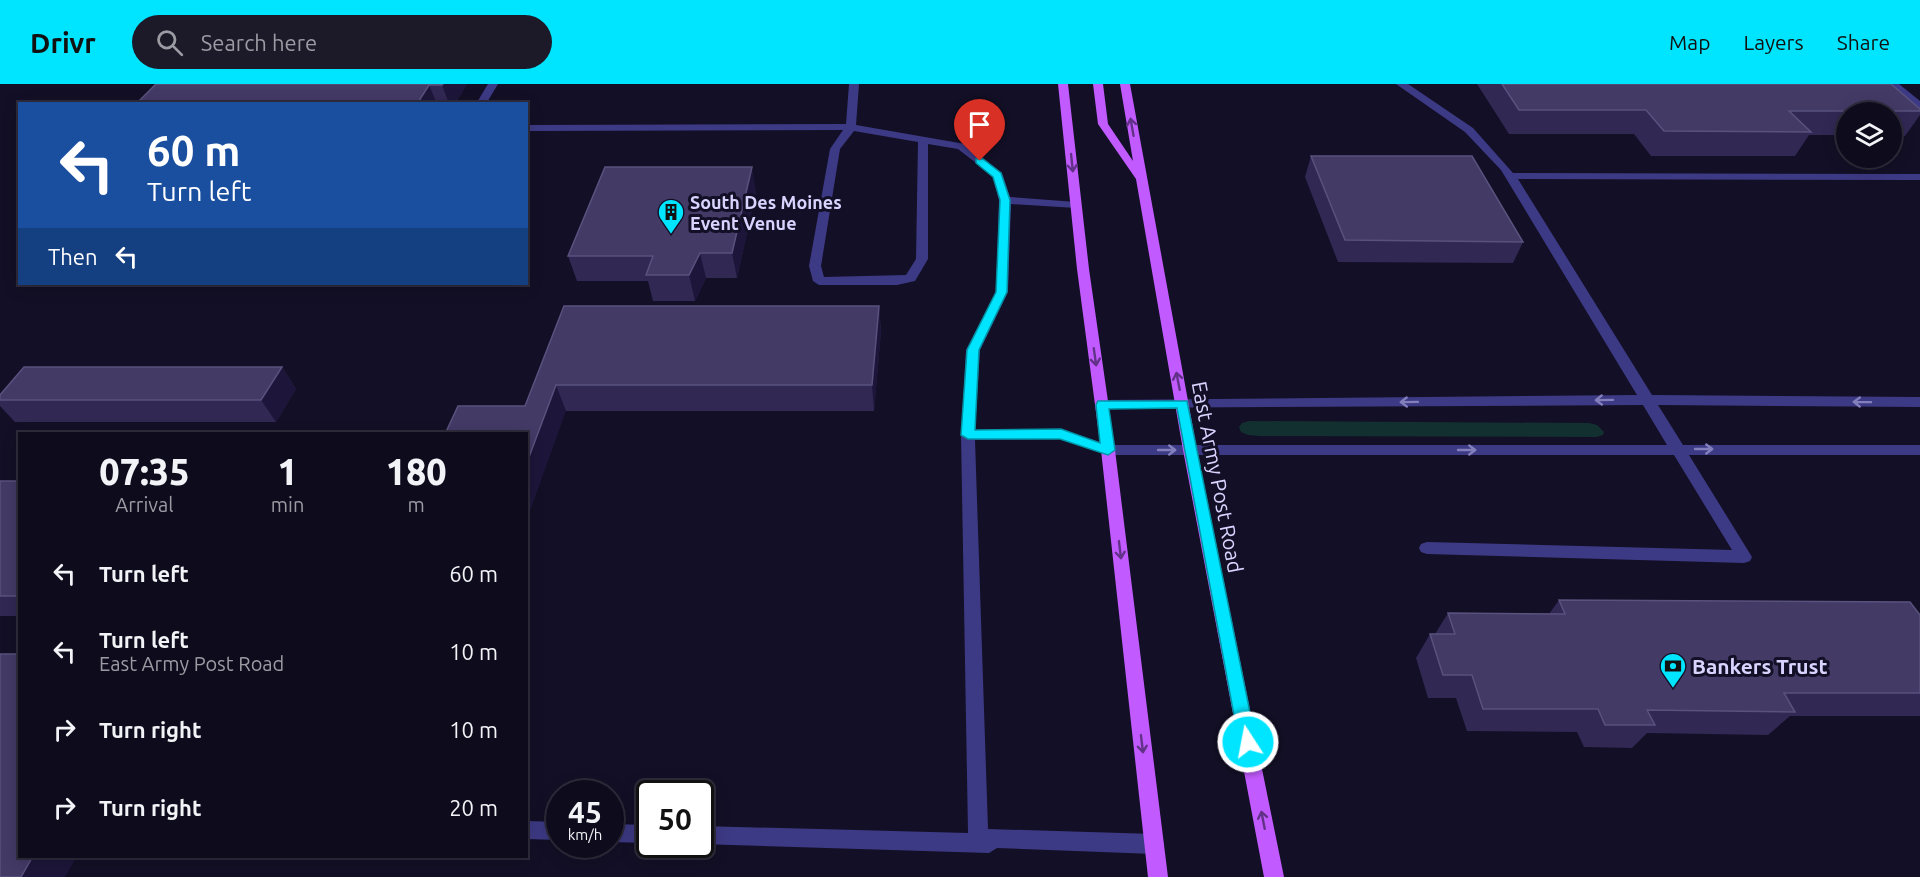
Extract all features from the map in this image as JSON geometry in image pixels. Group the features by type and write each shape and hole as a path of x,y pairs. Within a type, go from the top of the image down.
{"main road":[{"path":"1063,84 1158,877"},
{"path":"1098,84 1103,124 1141,181"},
{"name":"East Army Post Road","path":"1125,84 1190,450 1274,877"}],"lane":[{"path":"482,102 493,84"},
{"path":"854,84 851,127 835,149 815,266 819,281 897,281 911,278 922,259 923,139"},
{"path":"1401,84 1469,130 1493,154 1510,176 1744,557 1427,548"},
{"path":"1893,84 1920,106"},
{"path":"528,128 851,127 962,146 998,176 1005,200 1002,292 973,350 968,435 978,838 1154,844"},
{"path":"1510,176 1920,177"},
{"path":"1005,200 1076,205"},
{"path":"1102,405 1647,400 1920,402"},
{"path":"968,435 1061,434 1108,450 1920,450"},
{"path":"528,830 546,831"},
{"path":"714,835 966,843 1154,844"}],"green space":[{"path":"1249,421 1589,423 1597,425 1604,432 1603,435 1597,437 1259,436 1241,432 1239,427 1242,423"}],"building":[{"path":"156,84 443,84 429,85 418,102 138,102"},
{"path":"1502,84 1891,84 1920,111 1902,111 1902,102 1836,102 1836,111 1789,111 1811,132 1664,131 1646,110 1519,110"},
{"path":"1311,156 1472,156 1523,242 1345,240"},
{"name":"South Des Moines Event Venue","path":"605,167 752,167 732,253 700,253 689,275 646,275 653,256 568,256"},
{"path":"564,306 879,306 872,385 556,385 528,460 528,432 446,432 458,406 525,406"},
{"path":"24,367 282,367 261,400 0,400 0,395"},
{"path":"0,481 18,481 18,596 0,596"},
{"name":"Bankers Trust","path":"1559,600 1910,602 1920,615 1920,693 1784,693 1795,712 1647,710 1655,725 1605,725 1598,709 1483,709 1472,675 1443,675 1430,634 1455,634 1448,613 1565,614"},
{"path":"0,654 18,654 18,858 32,858 21,877 0,877"}],"place":[{"name":"South Des Moines Event Venue","path":"671,235"},
{"name":"Bankers Trust","path":"1673,689"}],"route":[{"path":"980,161 998,176 1005,200 1002,292 973,350 968,435 1061,434 1108,450 1102,405 1182,404 1248,742"}]}
